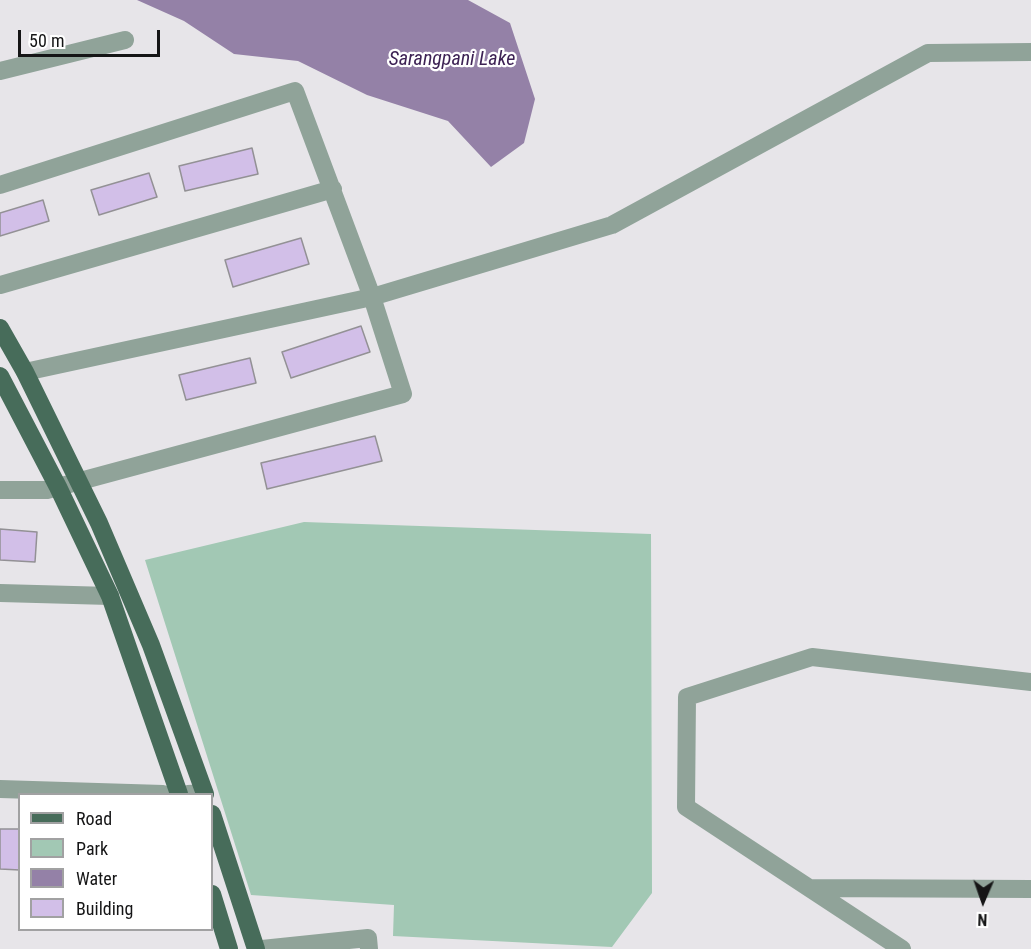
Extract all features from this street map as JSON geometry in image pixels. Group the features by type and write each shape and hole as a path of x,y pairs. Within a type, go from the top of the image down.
{"main road":[{"path":"1,330 25,372 99,523 152,645 199,793"},
{"path":"0,376 58,487 110,596 178,793"},
{"path":"213,817 256,949"},
{"path":"213,897 229,949"}],"street":[{"path":"0,71 125,40"},
{"path":"25,372 372,297 612,225 928,53 1031,52"},
{"path":"0,185 295,92 372,297 403,394 47,490 0,489"},
{"path":"0,285 333,189"},
{"path":"0,593 110,596"},
{"path":"902,949 686,807 687,697 812,657 1031,682"},
{"path":"0,789 109,793"},
{"path":"809,888 1031,889"},
{"path":"262,949 369,938 369,949"}],"green space":[{"path":"304,522 651,534 652,893 612,947 393,936 394,905 251,895 145,560"}],"water":[{"name":"Sarangpani Lake","path":"137,0 468,0 510,23 535,99 524,143 491,167 448,121 367,95 298,61 234,54 184,21"}],"building":[{"path":"252,148 258,174 185,191 179,166"},
{"path":"149,173 157,197 99,215 91,190"},
{"path":"43,200 49,221 0,236 0,213"},
{"path":"301,238 309,264 233,287 225,260"},
{"path":"361,326 370,352 291,378 282,352"},
{"path":"250,358 256,383 186,400 179,375"},
{"path":"375,436 382,461 267,489 261,463"},
{"path":"0,529 37,532 35,562 0,560"},
{"path":"0,829 18,829 18,870 0,869"}]}
